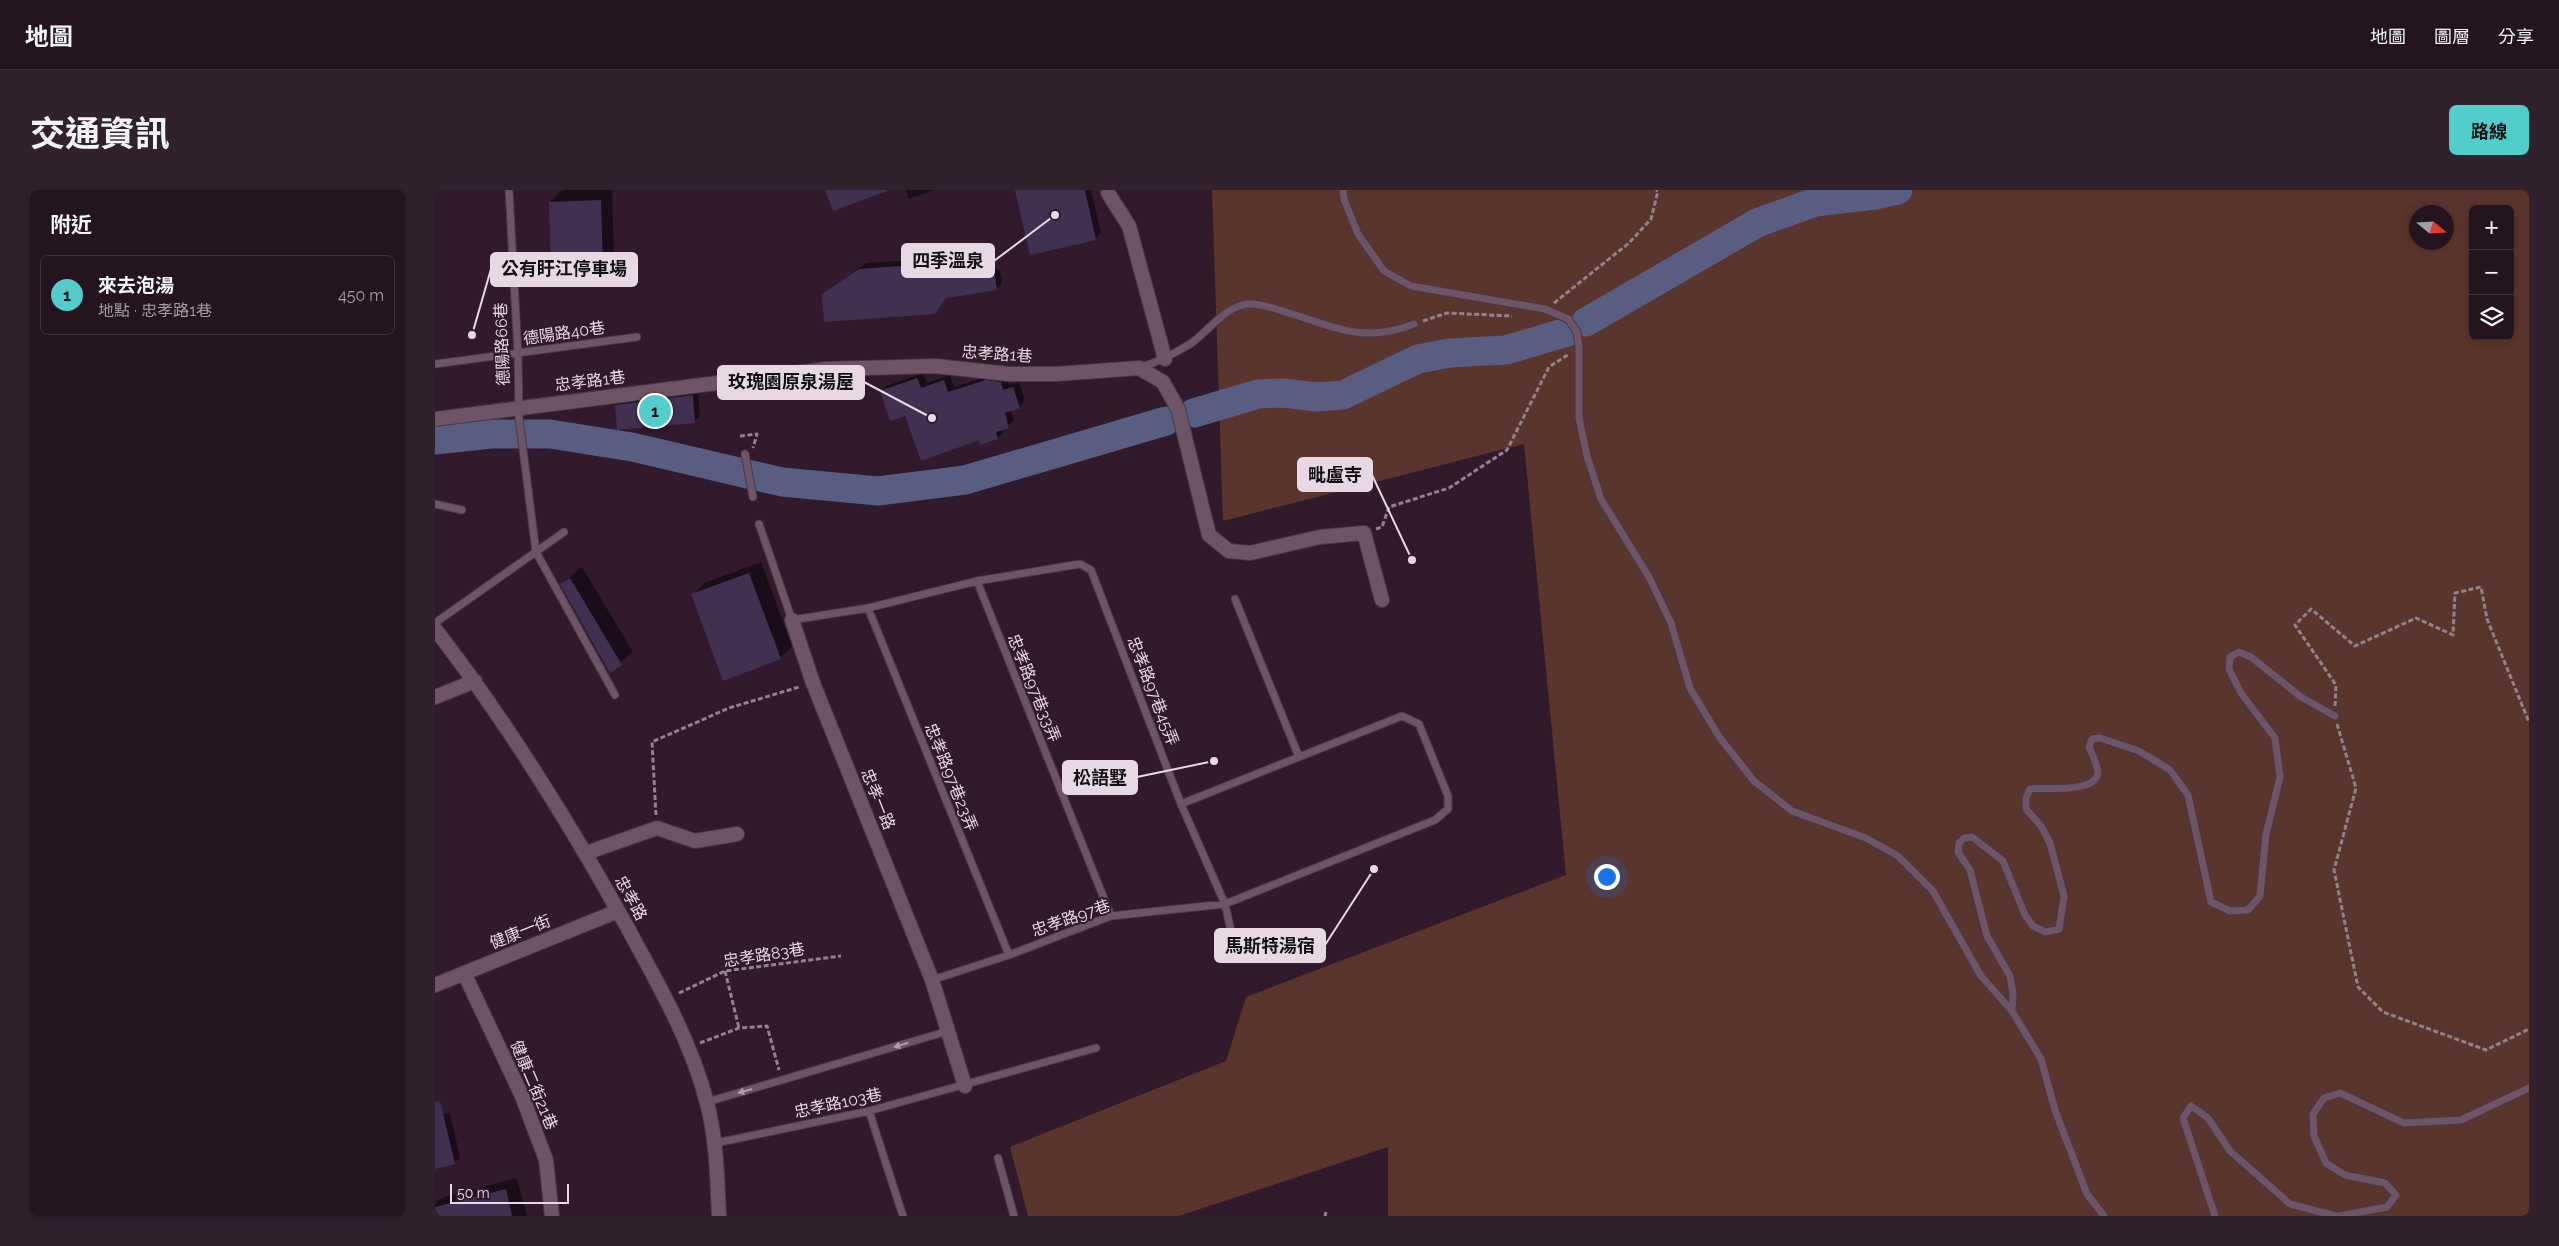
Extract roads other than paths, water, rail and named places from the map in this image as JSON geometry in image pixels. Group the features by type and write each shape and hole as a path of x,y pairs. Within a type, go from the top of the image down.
{"street":[{"path":"1108,193 1129,226 1165,359"},
{"name":"忠孝路1巷","path":"435,419 518,412 827,369 936,366 1008,374 1055,374 1139,368"},
{"path":"1139,368 1163,382 1178,409 1209,535 1229,551 1250,553 1319,537 1364,533 1382,600"},
{"name":"忠孝一路","path":"792,620 813,683 932,980 965,1086"},
{"name":"忠孝路","path":"435,629 475,681 586,853 667,999 707,1102 716,1143 719,1216"},
{"path":"435,697 475,681"},
{"path":"586,853 657,828 695,841 737,834"},
{"name":"健康一街","path":"435,986 618,911"},
{"name":"健康二街21巷","path":"465,974 522,1096 546,1160 552,1216"}],"lane":[{"name":"德陽路66巷","path":"509,190 518,354 518,412 535,552"},
{"path":"1343,190 1343,199 1358,234 1384,270 1411,286 1545,309 1568,319 1577,332 1579,347 1579,418 1601,499 1649,576 1671,623 1690,688 1719,738 1754,781 1792,811 1866,838 1898,856 1933,890 1981,976 2012,1011 2041,1059 2055,1110 2087,1194 2104,1216"},
{"path":"1139,368 1165,359 1192,342 1231,310 1249,304 1267,306 1357,334 1392,333 1414,324"},
{"name":"德陽路40巷","path":"435,364 637,337"},
{"path":"745,454 753,497"},
{"path":"435,504 462,510"},
{"name":"忠孝一路","path":"759,524 792,620"},
{"path":"435,623 564,532"},
{"path":"535,552 615,695"},
{"name":"忠孝路97巷45弄","path":"977,581 1080,564 1091,570 1181,804 1225,904 1231,931 1226,935"},
{"path":"792,620 868,608 977,581"},
{"name":"忠孝路97巷33弄","path":"977,581 1111,916"},
{"path":"1235,598 1299,757"},
{"name":"忠孝路97巷23弄","path":"868,608 1009,955"},
{"path":"2012,1011 2013,993 2010,976 1987,936 1969,870 1958,852 1959,843 1964,838 1972,837 2003,861 2025,916 2033,926 2047,932 2059,929 2064,896 2050,843 2041,826 2026,809 2025,798 2029,789 2073,789 2096,779 2098,772 2089,747 2093,740 2100,738 2139,751 2170,770 2188,795 2211,902 2230,911 2247,910 2260,896 2266,834 2281,777 2275,738 2241,693 2229,669 2230,656 2239,652 2251,657 2301,697 2335,716"},
{"name":"忠孝路97巷","path":"932,980 1009,955 1111,916 1225,904 1435,820 1448,809 1448,796 1419,724 1402,716 1181,804"},
{"path":"707,1102 948,1031"},
{"name":"忠孝路103巷","path":"716,1143 869,1111 965,1086 1096,1048"},
{"path":"2215,1216 2183,1118 2191,1106 2208,1118 2230,1151 2290,1204 2338,1216 2387,1207 2396,1195 2385,1183 2345,1175 2326,1163 2314,1136 2313,1114 2324,1098 2340,1093 2404,1123 2461,1120 2529,1088"},
{"path":"869,1111 903,1216"},
{"path":"998,1158 1014,1216"}],"waterway":[{"path":"1586,322 1757,223 1815,202 1875,195 1898,190"},
{"path":"1194,413 1258,394 1284,393 1316,397 1343,395 1418,359 1450,353 1506,350 1567,332"},
{"path":"435,440 491,434 550,434 632,447 782,482 878,491 965,480 1166,421"}],"place":[{"name":"四季溫泉","path":"1055,215"},
{"name":"公有盱江停車場","path":"472,335"},
{"name":"來去泡湯","path":"655,411"},
{"name":"玫瑰園原泉湯屋","path":"932,418"},
{"name":"毗盧寺","path":"1412,560"},
{"name":"松語墅","path":"1214,761"},
{"name":"馬斯特湯宿","path":"1374,869"}]}
